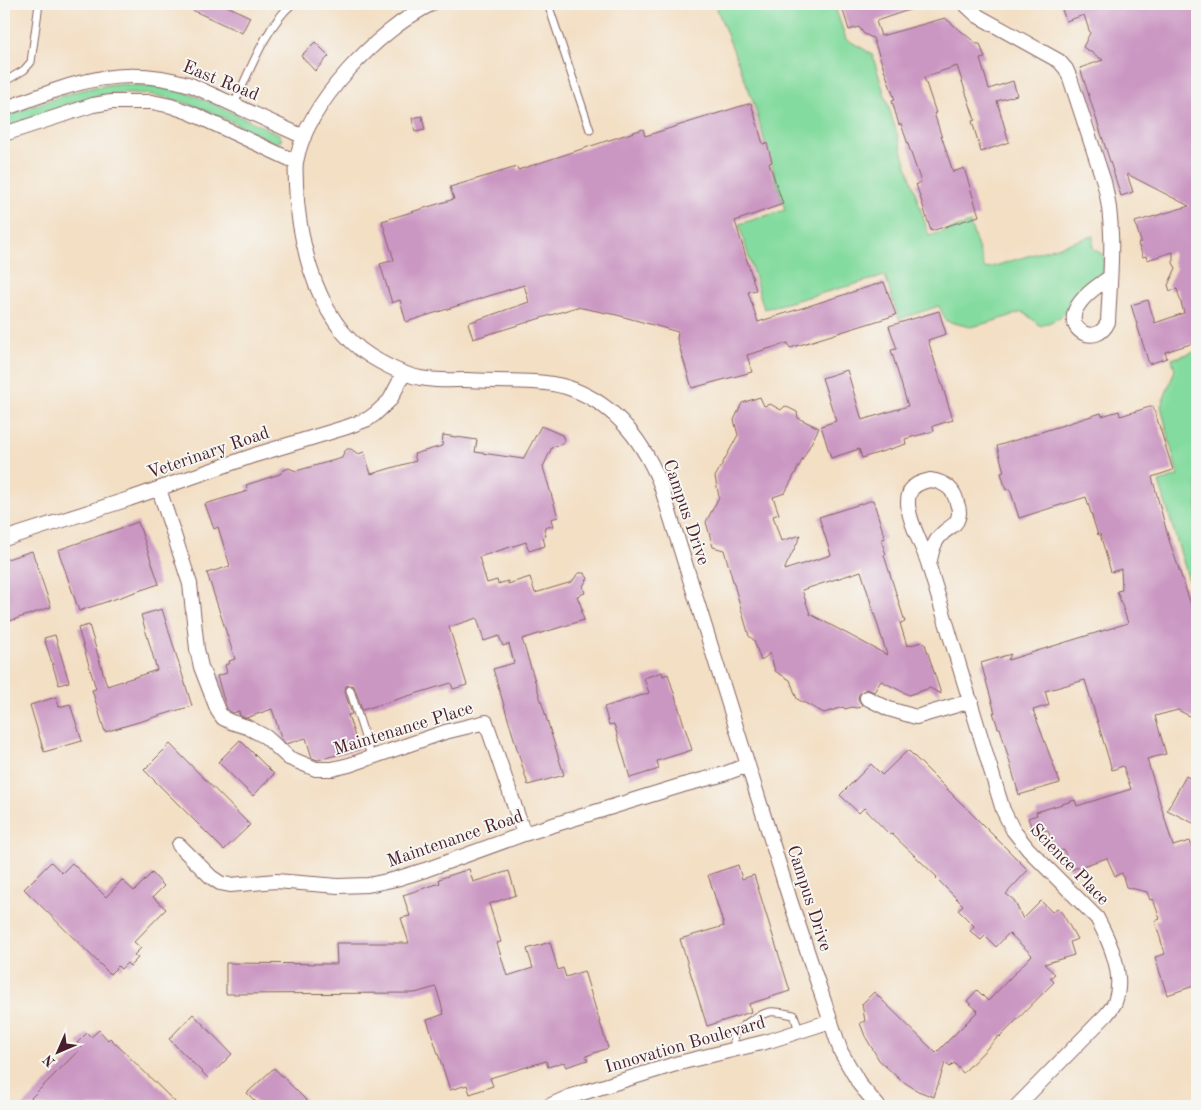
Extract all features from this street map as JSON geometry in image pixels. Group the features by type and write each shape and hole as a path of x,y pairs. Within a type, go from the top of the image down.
{"street":[{"name":"Campus Drive","path":"431,4 406,19 348,70 319,110 304,137 296,162 297,202 300,230 314,280 324,304 339,327 351,340 368,355 404,373 427,380 533,382 566,387 589,396 610,410 636,437 660,483 790,900 841,1052 860,1085 878,1106"},
{"path":"965,4 978,16 1059,61 1066,69 1108,198 1111,224 1110,277 1108,322 1102,331 1089,335 1084,334 1077,328 1074,315 1078,306 1110,277"},
{"name":"East Road","path":"4,109 87,80 138,75 175,80 206,91 304,137"},
{"path":"4,134 92,105 111,102 152,102 191,113 296,162"},
{"name":"Veterinary Road","path":"4,539 255,455 339,430 368,418 390,400 404,373"},
{"name":"Science Place","path":"929,566 932,550 942,534 958,520 960,512 954,492 942,483 930,480 914,487 908,495 910,514 929,566 1003,810 1013,830 1045,867 1085,904 1097,918 1104,932 1118,976 1118,989 1114,1004 1106,1015 1017,1106"},
{"name":"Maintenance Place","path":"158,489 190,584 197,650 201,667 218,711 223,718 266,737 276,748 295,761 316,769 332,769 349,765 371,756 466,726 486,722 524,834"},
{"path":"917,532 934,536 942,534"},
{"path":"866,698 889,709 916,717 970,701"},
{"name":"Maintenance Road","path":"179,845 220,883 237,886 276,881 361,886 396,879 524,834 748,766"},
{"name":"Innovation Boulevard","path":"549,1106 569,1097 679,1063 736,1049 831,1021"}],"lane":[{"path":"4,82 24,70 31,62 39,4"},
{"path":"234,104 269,32 292,4"},
{"path":"548,4 590,130"},
{"path":"350,690 371,756"},
{"path":"736,1049 733,1035 744,1024 758,1016 771,1012 794,1015 799,1031"}],"green space":[{"path":"715,4 834,4 846,39 872,54 929,236 970,223 985,269 1093,236 1093,249 1104,255 1103,272 1060,318 1041,326 1023,312 970,327 946,321 939,306 899,319 885,276 764,309 739,224 785,210 752,98"},
{"path":"114,84 157,86 178,90 279,134 281,141 275,143 192,105 148,94 102,95 52,110 4,128 4,117 72,93"},
{"path":"1197,351 1197,607 1159,482 1178,476 1161,406 1175,370 1172,359"}],"building":[{"path":"179,4 223,4 250,17 242,33"},
{"path":"841,4 921,4 921,6 876,21 881,36 945,18 977,44 980,44 985,58 980,59 989,89 1013,81 1017,95 997,101 1009,142 981,152 972,121 975,120 957,66 924,77 953,172 964,168 979,216 931,231 916,184 921,182 901,124 899,125 892,101 895,100 873,38 864,34 859,27 849,30"},
{"path":"1060,4 1197,4 1197,342 1165,352 1167,358 1149,364 1131,305 1148,300 1155,323 1184,313 1177,289 1170,291 1168,285 1176,268 1173,263 1173,252 1147,260 1146,256 1143,257 1138,243 1141,242 1135,222 1189,206 1127,174 1133,192 1121,196 1080,68 1103,60 1083,47 1090,33 1084,15 1066,21"},
{"path":"315,42 329,56 315,71 301,56"},
{"path":"751,103 763,144 767,143 772,162 769,163 783,204 735,221 756,290 748,292 758,322 884,282 896,315 790,348 788,343 747,355 752,372 692,388 677,339 678,332 617,315 577,307 473,339 468,323 529,302 524,285 406,322 400,300 392,303 380,264 394,260 382,221 454,199 450,187 517,167 518,170 643,129 645,136"},
{"path":"422,116 425,130 415,132 412,118"},
{"path":"939,311 946,334 928,340 953,420 933,426 934,431 905,439 906,444 862,458 859,449 831,458 821,426 836,421 822,378 847,370 862,420 908,406 891,350 897,349 889,326"},
{"path":"760,397 764,406 770,404 781,410 785,406 797,412 798,418 819,428 785,493 773,497 779,514 773,516 781,541 801,535 784,570 831,555 819,517 873,500 885,538 881,540 886,554 884,555 905,622 900,623 907,646 922,642 925,644 941,694 930,688 909,695 881,681 874,692 866,689 859,694 858,699 862,705 861,707 845,709 843,707 824,713 797,699 790,680 775,671 770,653 761,661 754,640 749,636 724,550 713,547 706,522 719,497 715,477 738,435 734,420 742,403","holes":["861,571 887,655 810,614 802,590"]},
{"path":"1153,406 1173,470 1152,477 1169,540 1197,622 1197,720 1178,710 1155,716 1166,754 1147,759 1173,846 1190,841 1197,862 1197,985 1167,995 1155,957 1165,954 1155,921 1160,919 1153,899 1150,900 1147,892 1126,887 1122,873 1115,876 1107,858 1070,870 1064,850 1055,852 1048,830 1042,831 1042,829 1033,832 1028,818 1037,815 1036,812 1075,800 1077,806 1131,789 1123,766 1112,770 1085,680 1045,691 1049,705 1033,710 1060,783 1019,795 1000,728 998,728 993,712 995,713 981,663 1011,654 1008,660 1128,623 1117,591 1122,590 1121,569 1111,572 1100,534 1098,535 1086,497 1019,518 1010,489 1006,490 1001,473 1004,472 997,446 1101,413 1102,416 1119,411 1120,416"},
{"path":"541,426 562,435 564,440 562,444 552,447 543,467 558,517 551,519 553,526 544,528 546,536 543,537 545,546 529,551 526,542 479,557 487,583 497,580 498,584 508,581 508,584 530,577 535,593 572,582 578,573 584,573 588,578 583,586 585,593 577,596 583,611 581,611 584,620 522,639 564,775 528,785 493,669 514,663 509,644 503,646 499,636 484,641 477,618 449,627 467,685 453,689 451,683 362,710 354,686 346,686 345,692 352,714 348,715 359,749 318,760 312,758 306,738 286,744 282,740 272,709 246,718 240,716 239,711 233,713 229,711 226,707 217,676 227,673 225,665 235,659 207,573 230,566 218,527 214,529 205,504 248,491 246,485 280,474 289,468 296,471 342,458 347,449 351,449 358,454 364,452 371,474 416,461 414,454 442,446 443,435 477,440 475,452 523,459"},
{"path":"138,522 159,584 79,611 58,550"},
{"path":"32,551 51,607 4,623 4,560"},
{"path":"162,609 192,706 105,732 92,690 96,689 78,628 89,625 107,686 157,670 141,615"},
{"path":"55,635 69,682 59,685 44,638"},
{"path":"662,672 663,676 668,674 692,750 657,761 659,769 630,778 614,724 609,725 604,707 649,693 644,678"},
{"path":"56,697 59,707 70,704 82,741 44,752 30,705"},
{"path":"240,740 274,774 253,796 218,762"},
{"path":"170,744 250,825 224,850 144,770"},
{"path":"908,750 1028,870 1006,894 1014,900 1023,919 1041,901 1052,912 1057,908 1062,913 1077,939 1070,942 1074,955 1044,964 1055,974 1050,978 1054,982 963,1073 954,1063 950,1067 945,1063 934,1097 918,1091 899,1079 879,1060 860,1023 865,1021 862,1004 874,992 936,1053 978,1011 967,1001 977,990 988,1001 1032,955 1009,933 996,947 985,936 981,940 970,931 974,926 958,910 963,905 937,877 892,834 890,835 864,808 859,813 840,795 871,764 882,775"},
{"path":"1186,776 1197,782 1197,825 1167,810"},
{"path":"51,862 62,873 72,863 106,897 122,880 134,891 152,873 164,886 153,897 166,909 134,942 141,948 134,955 138,958 130,966 127,963 121,969 118,966 110,974 24,889"},
{"path":"738,865 742,879 754,875 790,991 749,1004 751,1012 707,1026 680,939 724,926 708,875"},
{"path":"469,869 473,882 509,871 516,895 489,904 501,942 497,943 507,976 533,968 527,949 550,942 558,970 563,968 566,977 584,971 608,1048 586,1056 588,1060 566,1067 564,1062 548,1067 546,1061 490,1078 493,1086 470,1094 467,1085 450,1090 427,1020 444,1014 436,987 415,993 226,994 226,963 337,964 336,943 409,943 401,918 410,916 403,895 440,883 439,879"},
{"path":"193,1014 232,1054 208,1078 169,1039"},
{"path":"99,1030 108,1040 110,1038 179,1106 23,1106 82,1047 77,1043 87,1033 91,1037"},
{"path":"274,1068 312,1106 260,1106 247,1093"}]}
